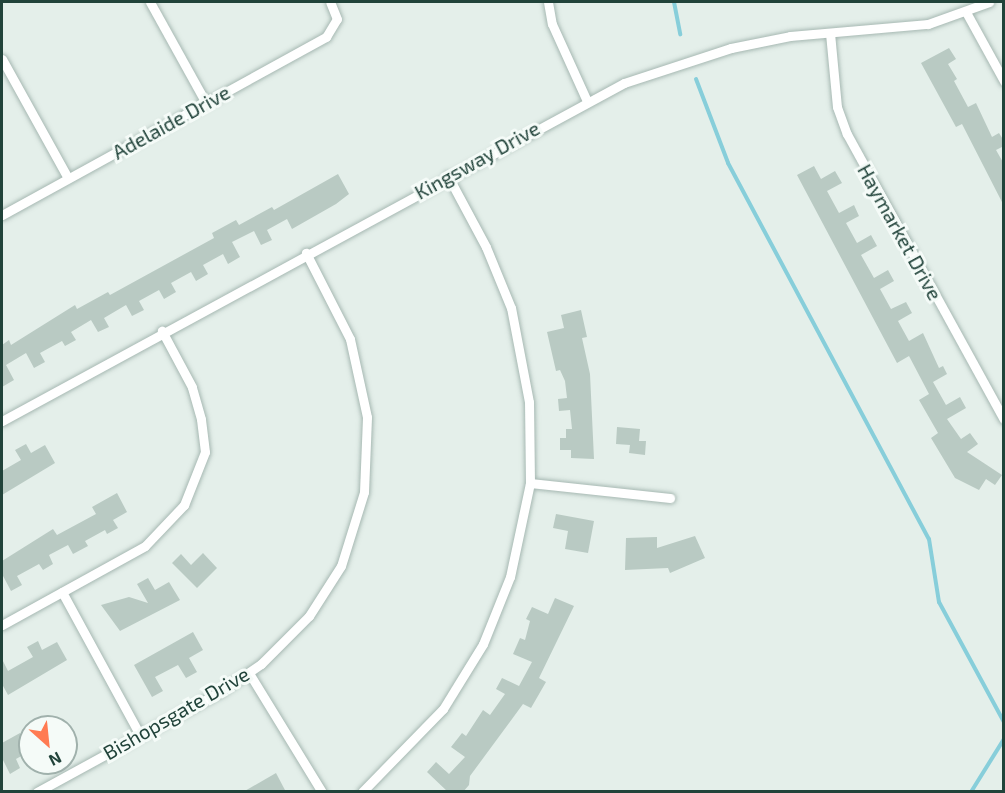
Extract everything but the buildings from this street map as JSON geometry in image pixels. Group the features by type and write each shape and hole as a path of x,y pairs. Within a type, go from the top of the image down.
{"street":[{"path":"150,2 206,103"},
{"name":"Adelaide Drive","path":"2,215 326,38 336,24 330,2"},
{"path":"548,2 552,24 587,101"},
{"name":"Kingsway Drive","path":"2,421 162,331 448,176 587,101 644,74 700,56 790,36 918,25 966,12 989,2"},
{"path":"966,12 1004,81"},
{"name":"Haymarket Drive","path":"830,33 837,107 847,134 1004,419"},
{"path":"2,59 68,178"},
{"path":"362,792 443,709 483,644 510,577 530,483 529,402 511,308 486,247 448,176"},
{"name":"Bishopsgate Drive","path":"37,792 249,674 299,628 326,591 347,552 364,492 369,431 359,368 344,325 306,253"},
{"path":"2,625 145,546 184,505 195,483 205,452 201,419 192,387 162,331"},
{"path":"530,483 670,498"},
{"path":"62,592 140,735"},
{"path":"249,674 322,792"}],"waterway":[{"path":"674,2 680,34"},
{"path":"696,79 728,163 929,539 939,602 1004,722"},
{"path":"971,792 1004,739"}]}
